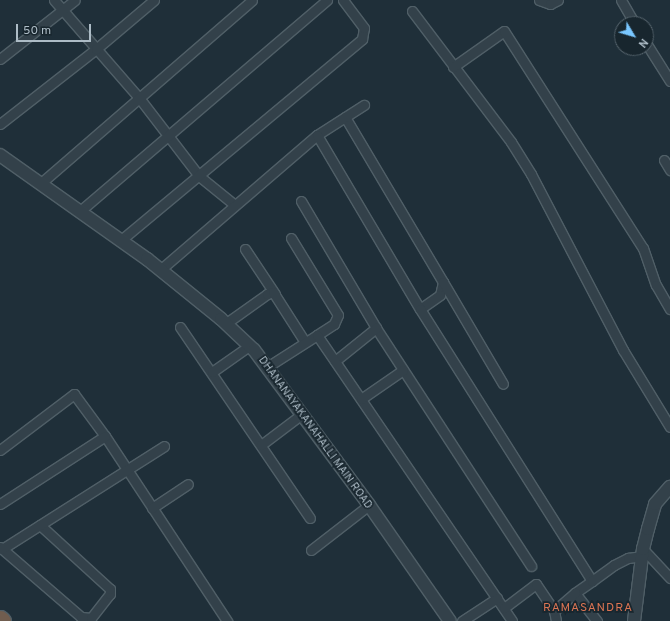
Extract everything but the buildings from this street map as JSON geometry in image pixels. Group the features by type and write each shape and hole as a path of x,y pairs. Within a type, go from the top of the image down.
{"street":[{"path":"54,0 140,99 199,176 235,205"},
{"path":"0,59 75,0"},
{"path":"0,124 96,49 154,0"},
{"path":"41,183 140,99 252,0"},
{"path":"80,211 328,0"},
{"path":"121,240 362,39 364,28 343,0"},
{"path":"538,0 550,4 558,0"},
{"path":"621,0 630,16"},
{"path":"412,11 511,142 531,174 623,350 670,427"},
{"path":"453,67 504,31 643,248 656,285 670,309"},
{"path":"654,56 670,81"},
{"path":"160,270 317,135 364,104"},
{"path":"345,117 503,384"},
{"path":"317,135 420,309 592,581"},
{"name":"DHANANAYAKANAHALLI MAIN ROAD","path":"0,155 121,240 160,270 249,346 267,367 369,505 445,620"},
{"path":"664,160 670,170"},
{"path":"301,201 376,328 531,566"},
{"path":"267,367 334,324 338,315 291,238"},
{"path":"245,249 305,342"},
{"path":"420,309 440,295 444,282"},
{"path":"225,324 267,294 275,294"},
{"path":"180,327 310,518"},
{"path":"335,361 376,328"},
{"path":"317,334 512,621"},
{"path":"212,372 249,346"},
{"path":"361,399 403,370"},
{"path":"0,450 74,394 105,436 227,621"},
{"path":"261,445 302,414"},
{"path":"0,504 105,436"},
{"path":"40,525 110,589 110,594 91,618 81,617 1,548 164,446"},
{"path":"152,508 188,484"},
{"path":"634,621 642,552 655,504 669,490"},
{"path":"311,550 369,505"},
{"path":"554,611 575,593 614,565 642,552"},
{"path":"642,552 670,578"},
{"path":"504,608 536,584 554,611 556,621"},
{"path":"575,593 597,621"},
{"path":"462,621 496,598"}],"district":[{"name":"RAMASANDRA","path":"588,609"}]}
